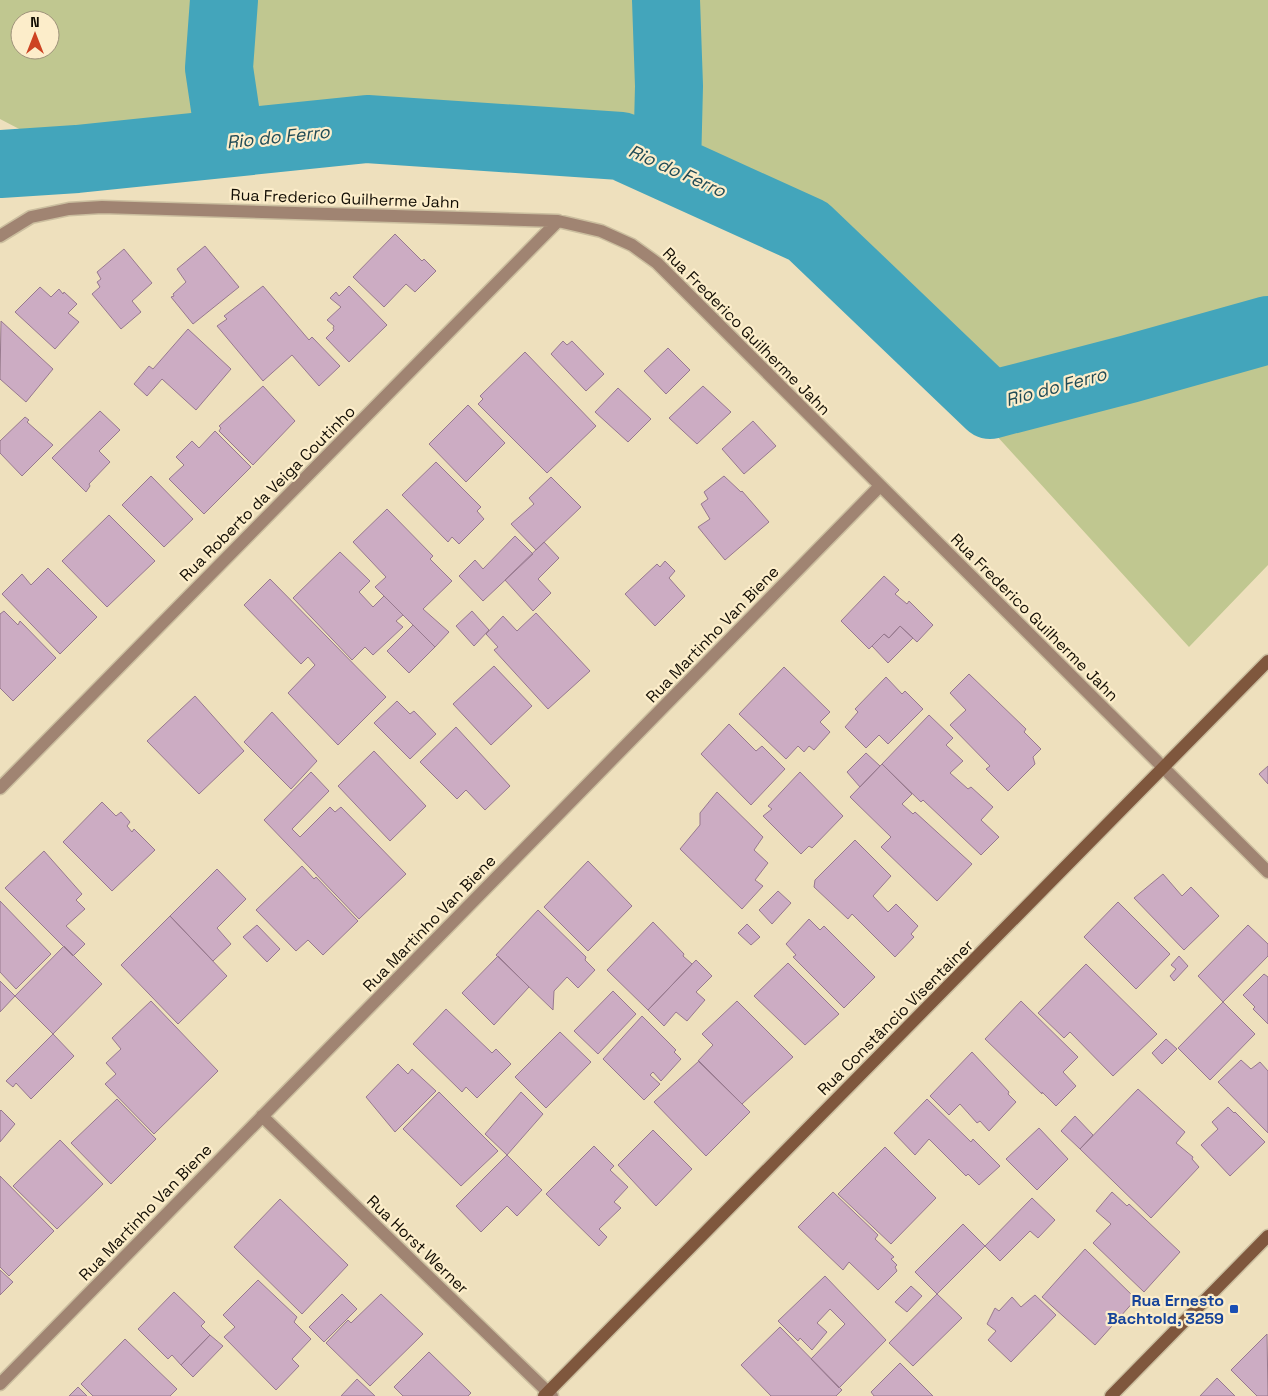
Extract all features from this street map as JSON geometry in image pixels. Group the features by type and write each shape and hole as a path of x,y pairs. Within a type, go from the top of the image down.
{"street":[{"name":"Rua Frederico Guilherme Jahn","path":"0,236 31,218 70,209 102,207 558,221 602,231 632,245 657,263 1268,872"},
{"name":"Rua Roberto da Veiga Coutinho","path":"0,788 558,221"},
{"name":"Rua Martinho Van Biene","path":"0,1384 880,486"},
{"name":"Rua Constâncio Visentainer","path":"548,1395 1268,661"},
{"name":"Rua Horst Werner","path":"262,1116 548,1395"},
{"path":"1111,1396 1268,1236"}],"green space":[{"path":"0,0 1268,0 1268,565 1189,647 823,245 621,146 367,129 77,159 0,119"}],"building":[{"path":"395,234 422,261 424,259 436,271 415,292 406,284 384,307 353,277"},
{"path":"205,246 239,287 193,324 171,297 186,282 177,269"},
{"path":"124,249 152,283 132,301 141,312 121,329 92,294 100,287 97,282 101,279 97,272"},
{"path":"263,286 309,340 312,337 340,366 319,386 292,355 263,381 217,326 227,319 224,316"},
{"path":"349,286 387,325 349,362 326,338 334,330 334,326 327,320 341,307 330,298 336,292 339,296"},
{"path":"40,287 51,297 59,289 77,304 68,313 79,322 55,349 15,312"},
{"path":"1,321 53,369 26,402 0,379"},
{"path":"188,329 231,369 196,410 162,379 147,396 134,384 149,366 153,369"},
{"path":"563,341 567,345 572,341 604,374 586,391 551,354"},
{"path":"668,348 690,370 666,394 644,371"},
{"path":"525,352 596,426 547,473 478,404 483,399 480,396"},
{"path":"263,386 295,421 253,465 219,431 221,428 219,426"},
{"path":"703,386 731,412 697,444 669,418"},
{"path":"618,388 651,419 628,442 595,412"},
{"path":"468,405 505,443 466,482 429,444"},
{"path":"100,411 120,430 99,451 110,462 89,484 90,486 86,492 52,458"},
{"path":"25,417 29,420 27,422 53,445 22,476 0,453 0,441"},
{"path":"753,421 776,446 744,474 722,449"},
{"path":"215,431 251,467 204,514 169,479 184,465 176,457 192,441 199,448"},
{"path":"436,462 481,507 477,511 484,519 459,544 452,537 448,542 402,495"},
{"path":"151,476 193,519 164,547 122,505"},
{"path":"724,476 742,491 769,522 725,560 698,527 710,519 701,504 708,499 704,492"},
{"path":"551,477 581,507 536,550 511,524 534,504 529,498"},
{"path":"387,509 433,556 430,559 452,581 423,609 449,632 435,647 375,587 386,577 353,542"},
{"path":"109,515 155,561 107,607 62,561"},
{"path":"515,536 533,554 483,601 459,576 475,560 483,569"},
{"path":"544,542 559,558 538,579 551,593 533,611 505,580"},
{"path":"340,552 370,581 359,592 373,607 384,596 403,615 396,621 403,627 373,655 365,647 352,660 293,598"},
{"path":"665,561 675,571 669,578 685,596 655,626 625,594 657,564 660,567"},
{"path":"48,568 97,617 60,654 2,594 22,574 31,585"},
{"path":"884,576 899,590 895,594 907,604 909,601 933,625 917,642 900,626 889,638 884,634 869,649 841,621"},
{"path":"270,579 386,697 338,745 288,693 315,665 308,657 301,664 244,605"},
{"path":"4,611 18,625 20,621 56,658 13,701 0,688 0,614"},
{"path":"472,611 489,630 474,646 456,626"},
{"path":"536,613 590,671 548,709 494,650 498,647 486,634 503,616 517,631"},
{"path":"413,625 435,647 409,673 387,651"},
{"path":"900,626 913,638 888,663 872,646 884,634 889,638"},
{"path":"494,666 532,706 491,745 453,704"},
{"path":"784,667 830,712 820,722 830,732 814,750 809,746 804,752 798,746 786,759 739,714"},
{"path":"969,674 1026,729 1024,732 1041,749 1033,757 1035,764 1008,791 986,769 990,766 950,725 966,710 950,693"},
{"path":"886,677 902,694 905,691 923,709 888,744 879,735 866,748 845,727 858,712 855,709"},
{"path":"195,696 244,751 199,794 147,741"},
{"path":"397,701 410,714 414,711 436,734 410,759 374,723"},
{"path":"272,712 317,761 291,789 244,742"},
{"path":"929,715 953,738 946,745 963,761 950,773 968,789 971,787 993,807 981,820 999,837 981,855 923,800 921,802 882,764"},
{"path":"729,724 756,751 762,746 785,769 751,805 701,754"},
{"path":"456,727 510,786 485,810 466,790 457,799 420,762"},
{"path":"374,751 426,806 390,841 338,786"},
{"path":"866,753 880,766 860,787 847,772"},
{"path":"882,764 912,794 902,804 913,814 915,812 972,864 937,901 881,847 891,837 850,797"},
{"path":"1268,766 1268,784 1259,774"},
{"path":"311,772 329,791 292,829 300,837 330,807 335,812 341,807 406,874 359,919 264,820"},
{"path":"800,772 843,816 812,848 809,846 801,854 763,816 772,809 768,806"},
{"path":"717,792 763,837 754,850 768,863 755,880 763,886 742,909 680,849 700,825 700,813"},
{"path":"102,802 116,816 121,812 130,822 127,826 132,832 134,829 155,850 112,891 63,842"},
{"path":"855,840 891,876 873,896 888,912 896,904 918,926 911,934 914,937 895,957 852,914 848,919 814,887 815,880"},
{"path":"44,851 82,894 76,900 85,909 66,926 85,944 73,956 5,888"},
{"path":"588,861 632,906 588,951 544,907"},
{"path":"302,866 314,879 316,877 358,921 323,955 308,940 296,951 256,910"},
{"path":"217,869 246,899 217,928 231,944 213,961 170,916"},
{"path":"1163,874 1182,896 1191,887 1219,916 1184,950 1134,898"},
{"path":"778,891 791,903 772,924 759,910"},
{"path":"0,901 51,954 16,989 0,972"},
{"path":"1118,902 1170,954 1136,989 1084,937"},
{"path":"538,910 586,957 585,960 595,970 578,988 567,977 554,991 553,1010 496,955"},
{"path":"170,916 227,976 178,1024 121,965"},
{"path":"809,919 820,930 824,926 875,977 844,1008 793,957 796,955 786,944"},
{"path":"653,922 692,964 648,1010 607,970"},
{"path":"747,924 760,937 751,945 738,933"},
{"path":"257,925 280,949 267,962 243,937"},
{"path":"1248,925 1268,944 1268,956 1223,1002 1198,976"},
{"path":"64,946 102,984 53,1034 15,996"},
{"path":"498,956 529,987 494,1025 462,993"},
{"path":"1179,956 1188,966 1174,981 1170,976 1176,969 1171,965"},
{"path":"696,960 712,976 696,992 705,1000 687,1021 676,1012 664,1026 648,1010"},
{"path":"788,963 839,1014 805,1045 754,996"},
{"path":"1086,964 1157,1034 1113,1076 1070,1032 1064,1038 1038,1013"},
{"path":"1264,974 1268,977 1268,1024 1253,1009 1255,1007 1243,995"},
{"path":"0,981 15,996 0,1012"},
{"path":"613,991 636,1014 598,1054 574,1031"},
{"path":"151,1001 218,1071 154,1134 105,1084 116,1074 106,1063 121,1049 112,1038"},
{"path":"737,1001 793,1057 742,1104 698,1061 713,1045 702,1034"},
{"path":"1021,1001 1078,1057 1063,1072 1076,1086 1056,1106 985,1039"},
{"path":"1223,1002 1255,1034 1210,1080 1178,1048"},
{"path":"446,1009 492,1053 496,1049 511,1064 477,1098 466,1087 462,1092 413,1044"},
{"path":"642,1016 676,1050 674,1052 681,1059 661,1081 653,1072 650,1075 660,1084 644,1100 603,1059"},
{"path":"560,1032 591,1062 546,1108 515,1077"},
{"path":"53,1034 74,1056 31,1099 16,1083 13,1087 6,1081"},
{"path":"1166,1039 1177,1049 1162,1064 1152,1053"},
{"path":"972,1052 1016,1102 989,1131 980,1121 977,1123 960,1104 949,1115 930,1096"},
{"path":"1241,1060 1251,1069 1260,1062 1268,1071 1268,1133 1218,1082"},
{"path":"699,1061 750,1112 706,1156 654,1102"},
{"path":"398,1064 408,1074 412,1069 436,1091 395,1132 366,1097"},
{"path":"1138,1089 1185,1132 1176,1143 1193,1157 1192,1159 1199,1167 1151,1218 1080,1149"},
{"path":"439,1092 498,1151 461,1186 403,1129"},
{"path":"521,1092 543,1114 507,1155 485,1134"},
{"path":"117,1099 156,1139 111,1184 71,1143"},
{"path":"927,1099 971,1142 973,1139 1000,1166 979,1185 968,1174 966,1176 929,1139 915,1155 894,1133"},
{"path":"1228,1107 1265,1142 1230,1176 1201,1145 1218,1129 1212,1122"},
{"path":"0,1111 15,1124 0,1142"},
{"path":"1075,1116 1093,1135 1080,1149 1061,1131"},
{"path":"1039,1128 1068,1159 1037,1190 1006,1159"},
{"path":"653,1130 692,1169 656,1206 618,1165"},
{"path":"60,1140 103,1184 57,1229 13,1186"},
{"path":"594,1146 614,1166 610,1170 628,1187 614,1202 621,1208 599,1229 607,1237 599,1246 546,1194"},
{"path":"885,1147 936,1198 891,1244 838,1194"},
{"path":"507,1155 542,1190 517,1216 507,1206 481,1232 456,1206"},
{"path":"0,1176 54,1231 9,1276 0,1267"},
{"path":"833,1192 878,1235 875,1239 894,1257 891,1259 897,1265 895,1267 897,1271 878,1290 849,1262 843,1270 798,1227"},
{"path":"1112,1192 1127,1206 1129,1204 1180,1252 1144,1292 1093,1243 1111,1224 1096,1211"},
{"path":"1032,1198 1055,1220 1038,1238 1030,1231 1000,1261 985,1246"},
{"path":"280,1199 348,1265 302,1314 234,1247"},
{"path":"963,1224 985,1246 937,1294 915,1272"},
{"path":"1085,1249 1136,1299 1095,1345 1042,1297"},
{"path":"0,1270 13,1282 0,1295"},
{"path":"825,1276 886,1340 839,1388 811,1359 845,1324 830,1309 817,1323 827,1332 812,1350 800,1338 798,1341 778,1321"},
{"path":"258,1280 297,1317 294,1322 311,1339 292,1359 299,1366 276,1390 224,1337 235,1327 223,1315"},
{"path":"911,1286 922,1296 907,1312 895,1302"},
{"path":"174,1292 205,1322 201,1326 210,1335 181,1365 172,1355 168,1359 138,1329"},
{"path":"342,1294 357,1309 324,1342 309,1327"},
{"path":"381,1294 423,1334 370,1386 326,1343 348,1320 351,1323"},
{"path":"937,1294 962,1318 913,1366 889,1343"},
{"path":"1035,1295 1056,1315 1011,1362 988,1340 996,1331 987,1324 995,1308 999,1311 1012,1297 1021,1307"},
{"path":"780,1327 842,1390 836,1396 771,1396 741,1365"},
{"path":"1267,1334 1268,1396 1257,1396 1231,1370"},
{"path":"210,1335 223,1346 193,1377 181,1365"},
{"path":"125,1339 177,1389 170,1396 93,1396 81,1384"},
{"path":"429,1352 471,1393 468,1396 403,1396 394,1387"},
{"path":"900,1363 933,1396 874,1396 871,1392"},
{"path":"1217,1378 1235,1396 1200,1396"},
{"path":"357,1379 375,1396 341,1396"},
{"path":"78,1387 87,1396 69,1396"}],"waterway":[{"path":"224,0 219,68 230,142"},
{"path":"666,0 669,86 667,167"},
{"name":"Rio do Ferro","path":"0,164 77,159 367,129 621,146 808,231 990,405 1268,330"}],"place":[{"name":"Rua Ernesto Bachtold, 3259","path":"1234,1309"}]}
